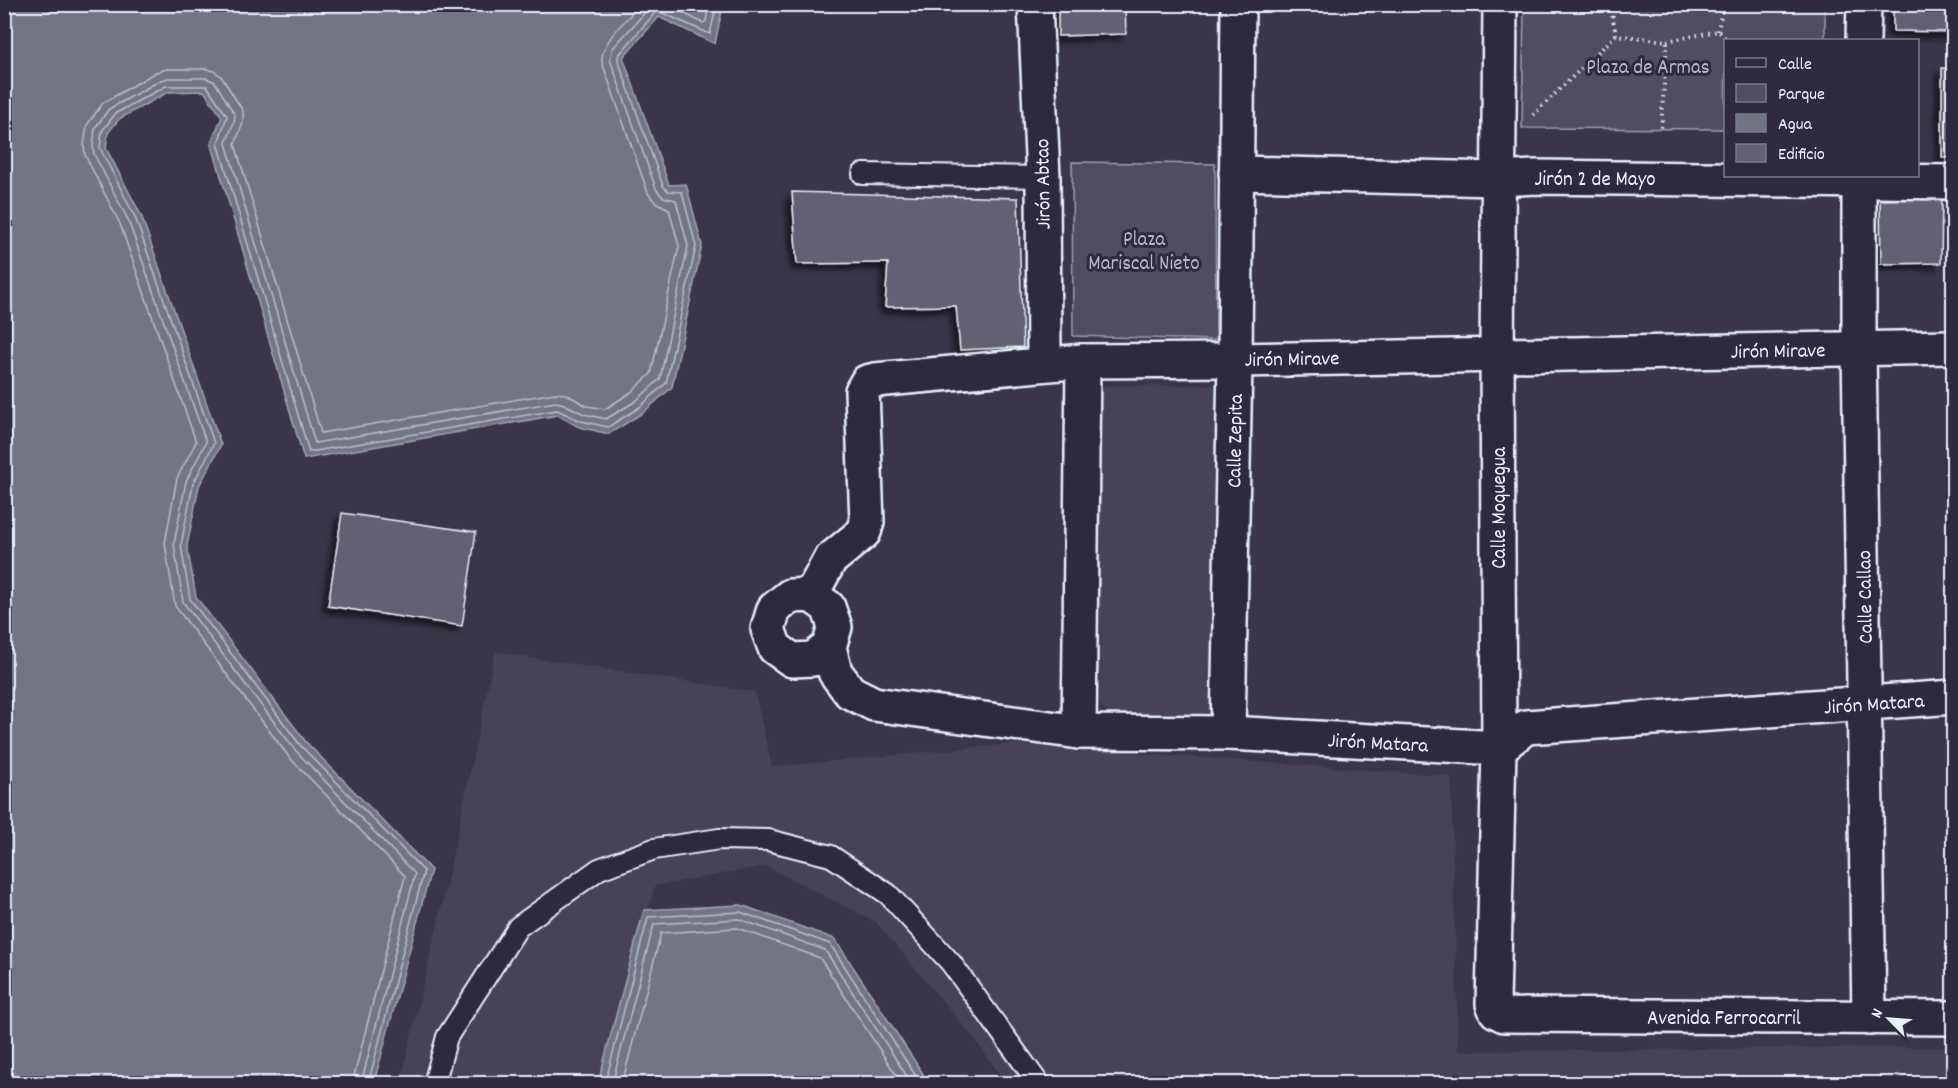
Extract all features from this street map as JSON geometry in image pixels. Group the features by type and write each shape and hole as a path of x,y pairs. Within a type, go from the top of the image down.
{"street":[{"name":"Jirón Abtao","path":"1035,4 1043,177 1044,364"},
{"name":"Calle Zepita","path":"1228,733 1235,360 1238,4"},
{"name":"Calle Moquegua","path":"1496,1011 1492,1004 1499,748 1497,354 1500,4"},
{"path":"1863,39 1864,4"},
{"name":"Jirón 2 de Mayo","path":"1236,174 1498,179 1535,177 1859,178 1953,182"},
{"name":"Calle Callao","path":"1859,178 1869,1018"},
{"name":"Jirón Mirave","path":"811,595 830,560 864,532 867,522 862,391 867,382 1083,361 1953,347"},
{"path":"1079,732 1083,361"},
{"path":"811,595 828,607 835,627 829,646 813,659 792,660 775,648 768,629 774,609 790,596 811,595"},
{"name":"Jirón Matara","path":"829,646 835,672 849,692 874,705 1079,732 1228,733 1499,748 1526,727 1953,698"},
{"name":"Avenida Ferrocarril","path":"1496,1011 1504,1016 1953,1018"}],"lane":[{"path":"863,174 1043,177"},
{"path":"434,1083 447,1037 518,927 599,869 654,849 719,839 768,840 831,856 888,894 951,963 1039,1083"}],"path":[{"path":"1610,4 1616,35"},
{"path":"1718,32 1723,4"},
{"path":"1533,125 1533,115 1616,35 1666,40 1718,32 1727,39"},
{"path":"1661,129 1666,40"}],"shaded area":[{"path":"1215,385 1215,702 1203,717 1112,715 1100,705 1098,386"},
{"path":"495,652 755,692 772,767 1010,744 1451,776 1458,1051 1954,1047 1953,1084 1006,1083 973,1037 876,922 766,866 655,886 602,1083 400,1084 445,892"}],"green space":[{"name":"Plaza de Armas","path":"1524,5 1825,5 1825,39 1724,39 1724,129 1522,128"},
{"name":"Plaza Mariscal Nieto","path":"1072,162 1215,164 1216,340 1073,336"}],"water":[{"path":"5,4 723,5 715,44 659,17 623,57 669,185 686,184 702,245 672,387 644,412 609,434 579,427 558,415 304,459 211,142 222,117 204,91 168,92 119,119 108,133 106,148 141,215 221,445 199,486 187,546 196,597 306,742 431,870 374,1083 5,1083"},
{"path":"741,905 835,939 929,1083 598,1083 644,910"}],"building":[{"path":"1058,4 1125,4 1126,34 1058,36"},
{"path":"1893,4 1954,4 1954,32 1893,31"},
{"path":"1942,68 1954,69 1954,157 1942,158"},
{"path":"792,192 1018,198 1023,347 960,350 956,306 885,307 888,263 797,264"},
{"path":"1942,198 1941,263 1881,264 1880,200"},
{"path":"342,513 476,532 462,626 328,606"}]}
